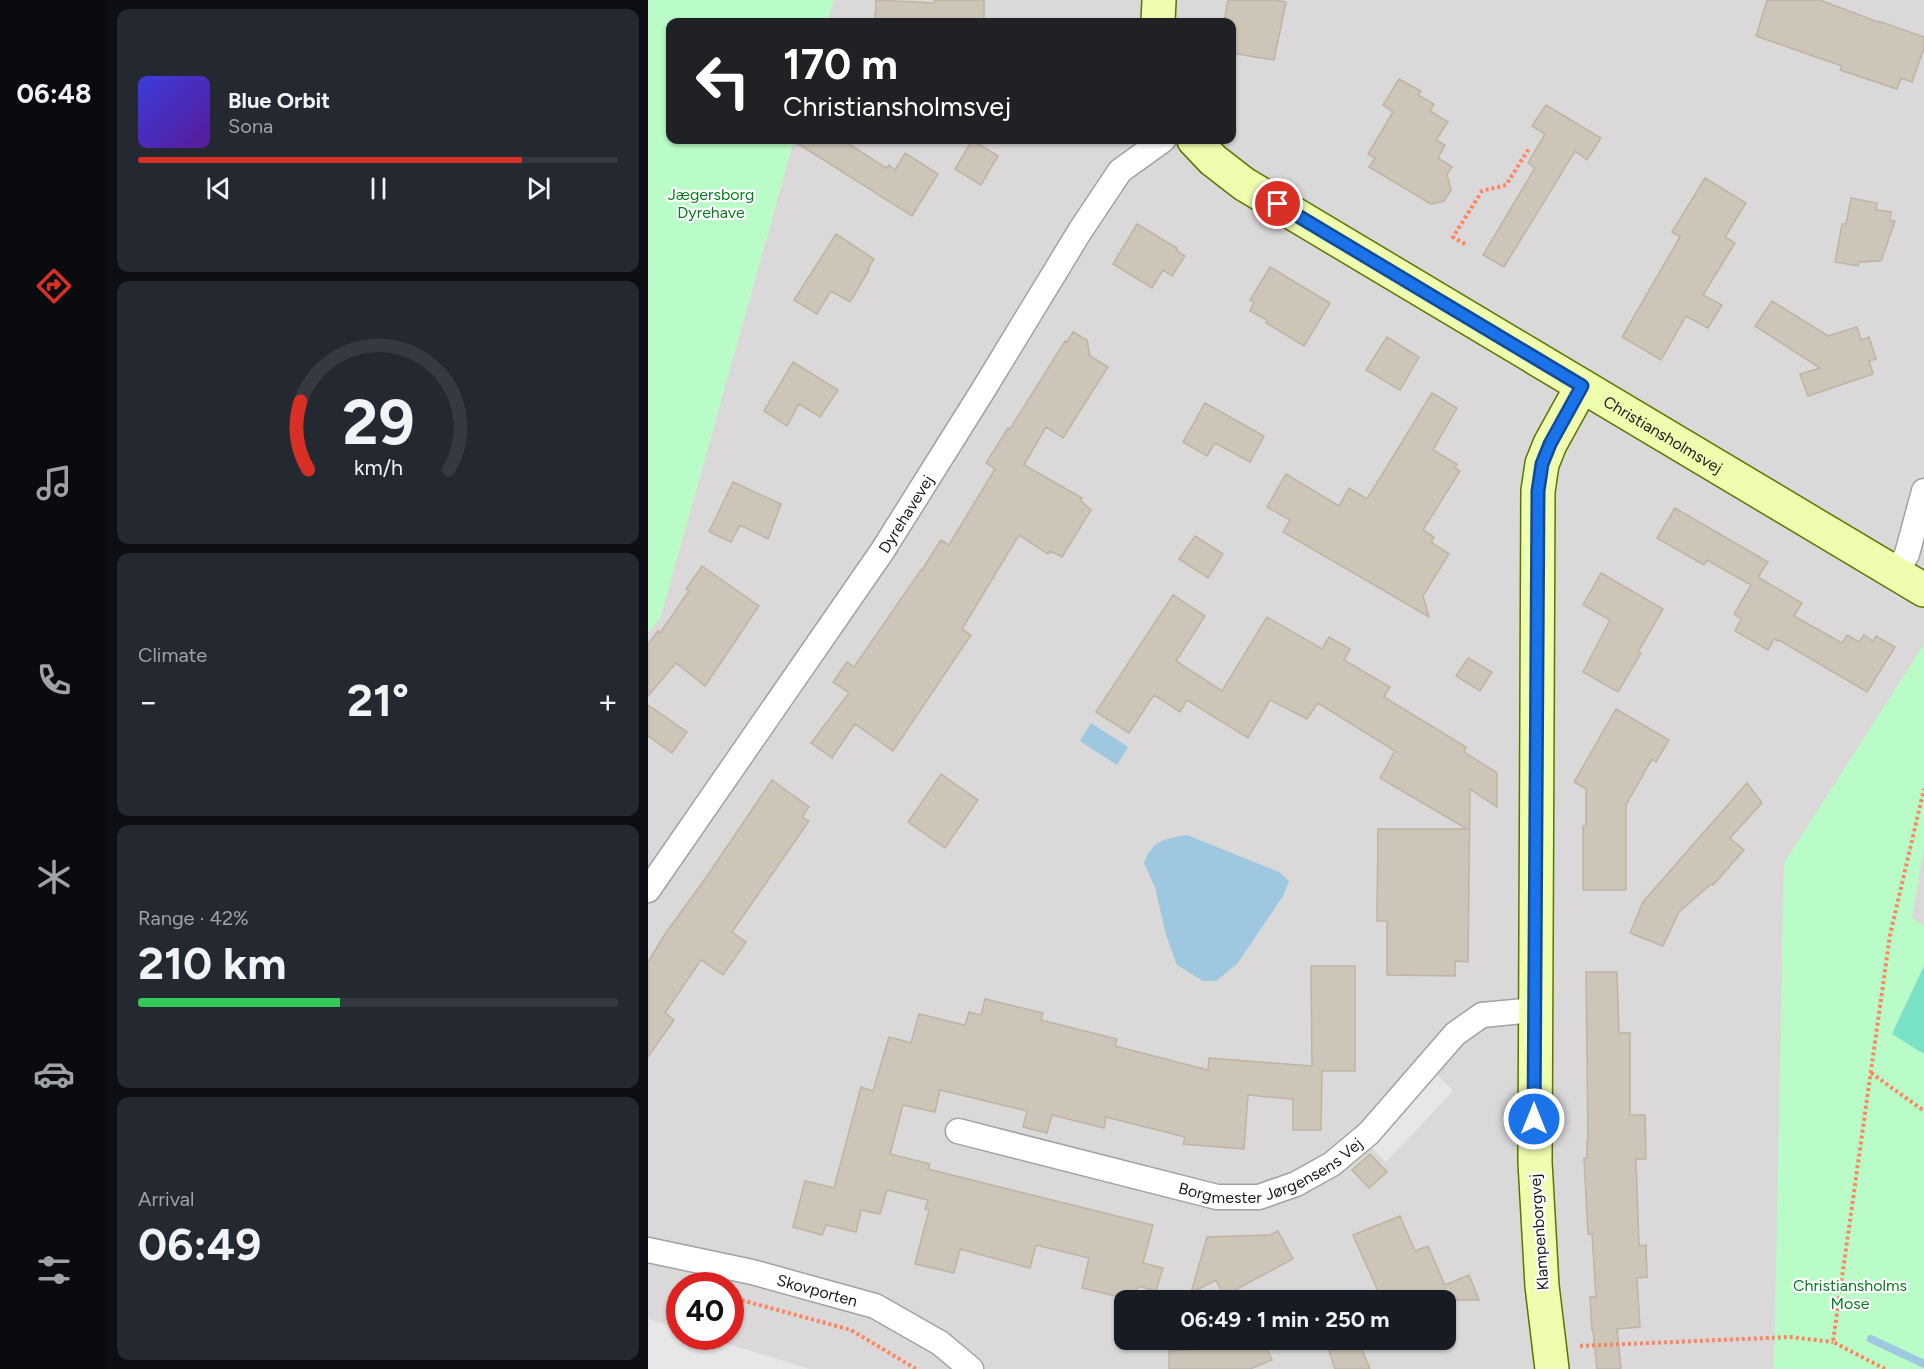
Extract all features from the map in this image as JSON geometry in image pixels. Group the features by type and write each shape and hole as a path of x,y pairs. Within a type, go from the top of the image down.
{"street":[{"path":"1158,18 1159,0"},
{"name":"Dyrehavevej","path":"648,890 883,550 1080,231 1120,171 1157,144"},
{"name":"Christiansholmsvej","path":"1198,144 1213,160 1244,184 1924,590"},
{"name":"Klampenborgvej","path":"1550,1358 1542,1286 1535,1162 1538,491 1542,464 1550,444 1582,386"},
{"path":"1896,573 1907,554 1924,492"},
{"name":"Borgmester Jørgensens Vej","path":"958,1131 1217,1197 1259,1197 1296,1184 1332,1164 1369,1133 1455,1034 1482,1015 1534,1010"},
{"name":"Skovporten","path":"648,1250 752,1272 875,1306 940,1343 970,1369"}],"path":[{"path":"1465,244 1453,237 1482,191 1506,185 1530,147"},
{"path":"1833,1342 1890,935 1924,789"},
{"path":"1870,1073 1924,1111"},
{"path":"744,1301 851,1330 916,1369"},
{"path":"1550,1358 1790,1337 1833,1342 1885,1369"}],"shaded area":[{"path":"834,0 1924,0 1924,1369 809,1369 744,1349 744,1272 666,1272 666,1325 648,1319 648,632 660,619 793,144 1236,144 1236,18 828,18"},
{"path":"1437,1075 1453,1091 1386,1162 1370,1146"},
{"path":"648,1319 666,1325 666,1350 744,1349 809,1369 648,1369"}],"green space":[{"name":"Jægersborg Dyrehave","path":"648,0 834,0 828,18 666,18 666,144 793,144 660,619 648,632"},
{"name":"Christiansholms Mose","path":"1924,644 1924,848 1912,917 1924,926 1924,966 1892,1033 1924,1054 1924,1369 1774,1369 1784,863"},
{"path":"1924,966 1924,1054 1892,1034"}],"water":[{"path":"1091,723 1128,747 1117,765 1080,741"},
{"path":"1187,835 1279,872 1289,881 1283,896 1237,964 1216,981 1203,981 1177,965 1166,935 1155,887 1144,863 1155,845"}],"building":[{"path":"876,0 934,3 934,0 984,0 984,18 875,18"},
{"path":"1228,0 1286,2 1274,60 1236,54 1236,18 1225,18"},
{"path":"1767,0 1820,0 1924,37 1924,48 1912,82 1901,78 1897,89 1840,70 1842,66 1756,36"},
{"path":"1399,79 1421,91 1418,95 1434,104 1430,111 1448,122 1436,140 1445,145 1438,158 1452,167 1447,174 1451,190 1444,201 1431,204 1369,167 1375,158 1368,154 1393,112 1383,105"},
{"path":"1546,105 1601,138 1587,160 1575,151 1504,267 1483,255 1535,168 1528,163 1545,134 1532,126"},
{"path":"798,144 849,144 886,168 889,165 895,170 905,153 938,174 912,216"},
{"path":"970,144 978,144 998,156 981,185 955,169"},
{"path":"1705,178 1746,203 1725,237 1735,243 1703,295 1722,305 1708,328 1686,316 1661,360 1622,337 1680,237 1672,232"},
{"path":"1851,198 1877,203 1876,210 1891,212 1890,220 1895,221 1881,261 1859,262 1858,266 1835,262 1842,224 1846,224"},
{"path":"1137,224 1177,248 1176,250 1185,256 1172,276 1163,270 1152,288 1113,264"},
{"path":"836,234 874,259 850,302 831,291 817,314 794,300"},
{"path":"1270,267 1330,303 1304,346 1250,311 1254,302 1250,300"},
{"path":"1772,301 1828,336 1857,327 1861,340 1869,337 1876,359 1869,361 1873,374 1808,396 1800,374 1820,368 1755,326"},
{"path":"1073,332 1087,340 1090,356 1108,367 1063,438 1046,427 1024,465 1082,498 1080,500 1091,510 1062,557 1050,551 1048,554 1019,535 962,629 971,635 893,751 855,724 832,758 811,743 849,693 833,682 847,662 854,667 941,540 949,545 995,469 986,463"},
{"path":"1387,337 1419,357 1400,390 1366,370"},
{"path":"793,362 838,390 820,417 799,404 787,426 764,411"},
{"path":"1432,393 1457,408 1433,450 1457,464 1455,468 1460,471 1423,530 1434,537 1431,542 1449,554 1423,596 1429,617 1283,532 1290,520 1267,507 1286,474 1339,506 1349,488 1367,499"},
{"path":"1205,403 1264,436 1250,462 1215,443 1207,456 1183,442"},
{"path":"733,482 781,504 768,539 740,525 731,542 709,532"},
{"path":"1675,508 1768,562 1758,577 1802,603 1794,616 1842,643 1847,635 1859,642 1864,635 1873,641 1876,636 1895,647 1867,692 1779,640 1774,639 1768,650 1735,631 1741,619 1734,614 1751,585 1707,560 1704,565 1657,538"},
{"path":"1195,536 1223,554 1208,578 1179,559"},
{"path":"702,566 759,606 705,686 676,663 648,696 648,644 658,631 660,633 689,591 686,589"},
{"path":"1601,573 1663,609 1618,692 1583,672 1610,620 1583,605"},
{"path":"1173,595 1205,616 1176,661 1222,691 1267,617 1322,649 1329,637 1350,649 1344,660 1390,687 1384,697 1466,747 1464,752 1497,773 1497,807 1470,789 1468,962 1455,961 1455,976 1387,975 1387,921 1377,921 1378,829 1467,829 1380,778 1395,751 1318,703 1307,719 1270,700 1248,738 1187,700 1180,712 1154,695 1129,733 1096,712"},
{"path":"1468,658 1492,672 1480,691 1456,676"},
{"path":"648,705 687,732 672,753 648,736"},
{"path":"1616,709 1669,740 1656,762 1652,759 1626,805 1626,890 1583,890 1583,826 1586,826 1586,789 1574,782"},
{"path":"941,774 978,800 945,848 908,822"},
{"path":"772,780 809,807 802,817 809,821 732,932 746,942 723,975 701,960 665,1013 674,1020 648,1057 648,962"},
{"path":"1747,783 1762,803 1730,838 1744,850 1713,885 1711,884 1679,912 1663,946 1630,933 1643,902"},
{"path":"1311,966 1355,966 1355,1071 1322,1071 1321,1130 1293,1130 1293,1099 1248,1095 1244,1149 1183,1144 1185,1137 1106,1117 1104,1128 1052,1115 1047,1133 1023,1127 1027,1111 940,1090 935,1112 903,1105 890,1154 930,1164 928,1169 1153,1225 1143,1263 1163,1268 1156,1290 1138,1286 1137,1290 1114,1290 1114,1296 1082,1288 1089,1258 1036,1245 1030,1268 960,1249 954,1273 915,1264 929,1210 925,1209 928,1200 887,1190 880,1214 861,1210 856,1232 826,1225 822,1235 793,1227 805,1181 834,1188 861,1087 873,1091 889,1037 911,1043 919,1014 965,1025 969,1012 981,1015 985,999 1043,1013 1041,1020 1117,1039 1115,1046 1208,1070 1209,1058 1312,1066"},
{"path":"1586,972 1617,972 1619,1033 1630,1033 1630,1115 1645,1115 1646,1159 1636,1159 1639,1246 1646,1245 1647,1277 1637,1278 1640,1327 1617,1329 1621,1369 1597,1369 1592,1330 1590,1297 1596,1297 1592,1234 1588,1234 1584,1158 1587,1158 1588,1141"},
{"path":"1370,1154 1387,1172 1369,1188 1352,1170"},
{"path":"1400,1216 1415,1251 1428,1246 1445,1285 1469,1275 1479,1300 1456,1300 1456,1290 1378,1290 1353,1235"},
{"path":"1278,1231 1293,1259 1235,1290 1221,1290 1216,1280 1197,1290 1192,1290 1207,1237 1270,1235"},
{"path":"1268,1350 1272,1360 1250,1369 1169,1369 1169,1351"},
{"path":"1362,1350 1370,1369 1335,1369 1329,1351"}],"waterway":[{"path":"1871,1339 1924,1364"}],"route":[{"path":"1278,204 1582,386 1550,444 1542,464 1538,491 1534,1119"}]}
